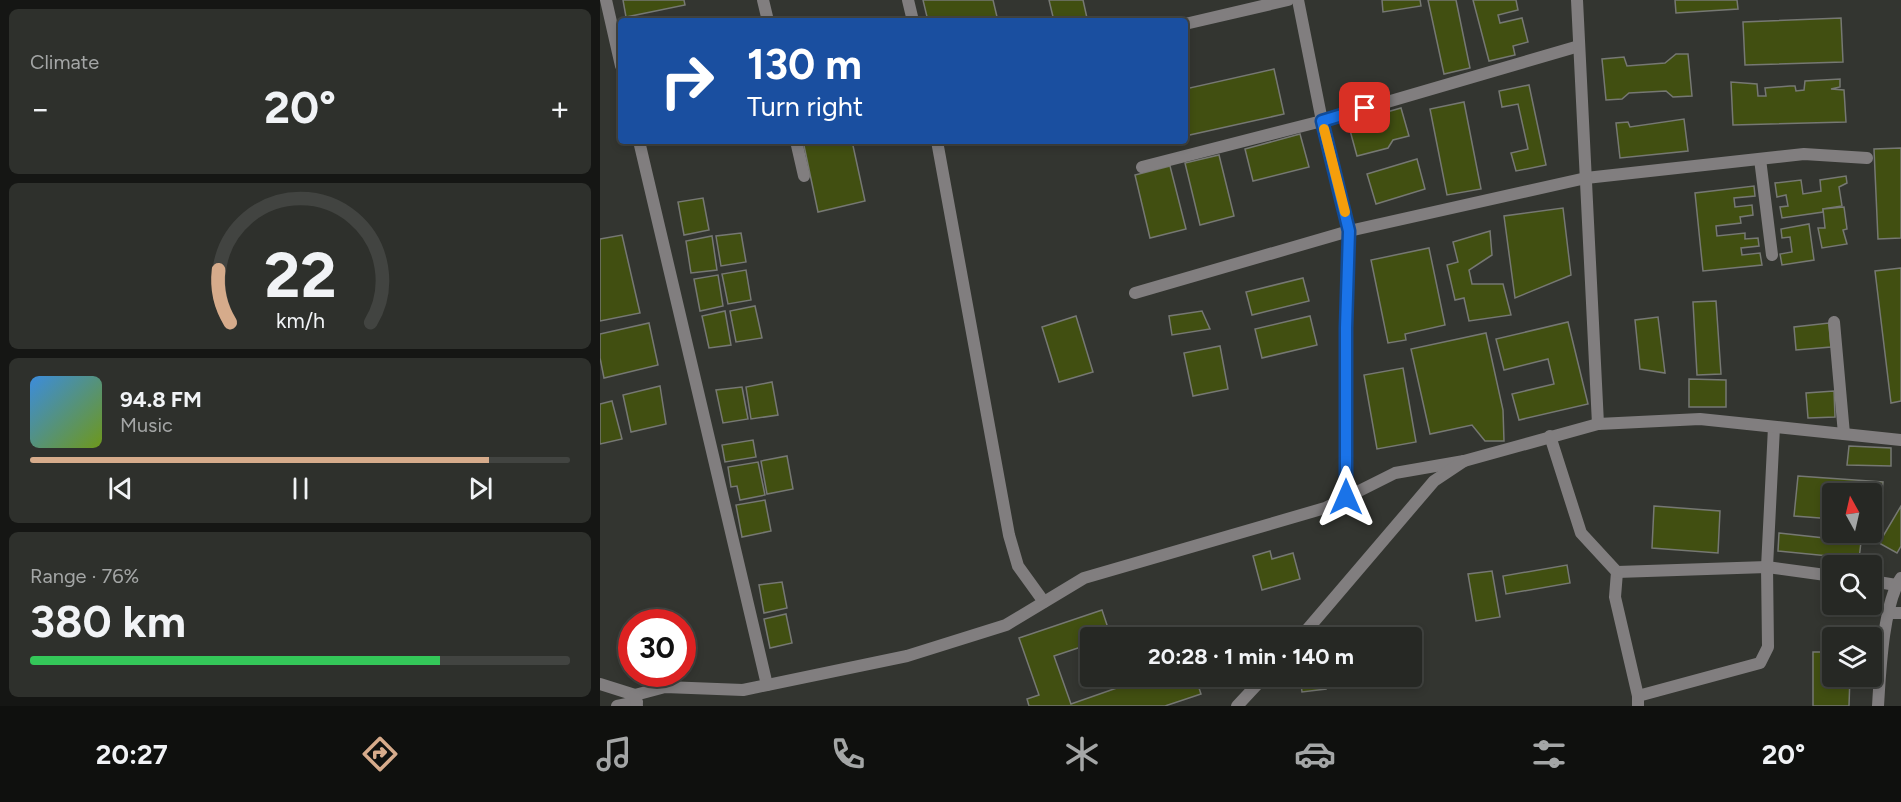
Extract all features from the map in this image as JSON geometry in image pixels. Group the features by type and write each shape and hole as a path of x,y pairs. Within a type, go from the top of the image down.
{"street":[{"path":"606,0 618,53"},
{"path":"763,0 767,18"},
{"path":"908,0 912,18"},
{"path":"1188,23 1288,0"},
{"path":"1298,0 1322,121 1349,231 1346,328 1346,497"},
{"path":"1577,0 1598,424"},
{"path":"1142,167 1322,121 1579,46"},
{"path":"640,144 767,685"},
{"path":"797,144 804,176"},
{"path":"938,144 1009,535 1018,566 1044,602"},
{"path":"1134,293 1349,231 1586,177 1804,154 1867,158"},
{"path":"1760,159 1772,255"},
{"path":"1833,322 1844,434"},
{"path":"617,706 636,701 665,687 742,690 908,656 1005,625 1084,578 1325,508 1395,473 1464,461 1598,424 1700,419 1901,440"},
{"path":"1550,436 1581,533 1617,572 1615,597 1638,701 1760,663 1768,647 1767,567 1774,427"},
{"path":"1309,627 1434,481 1464,461"},
{"path":"1617,572 1767,567 1822,574"},
{"path":"1878,706 1880,675 1895,613 1899,581 1882,581"},
{"path":"600,684 636,701"},
{"path":"1238,706 1255,687"}],"building":[{"path":"623,0 684,0 685,5 626,17"},
{"path":"923,0 993,0 997,18 927,18"},
{"path":"1049,0 1083,0 1087,18 1053,18"},
{"path":"1382,0 1420,0 1421,6 1383,12"},
{"path":"1428,0 1456,0 1470,68 1444,74"},
{"path":"1473,0 1516,0 1518,10 1498,15 1500,23 1522,18 1528,42 1513,46 1515,55 1489,61"},
{"path":"1675,0 1737,0 1738,9 1676,13"},
{"path":"1841,18 1843,62 1745,65 1743,22"},
{"path":"1676,54 1688,54 1692,96 1673,97 1666,91 1629,93 1622,99 1606,100 1602,59 1624,57 1627,66 1665,63"},
{"path":"1274,69 1284,114 1188,135 1188,88"},
{"path":"1840,79 1840,87 1831,89 1844,90 1846,122 1733,125 1731,82 1757,84 1758,96 1766,96 1765,88 1795,86 1796,91 1804,90 1805,81"},
{"path":"1529,85 1546,165 1516,171 1511,153 1528,149 1518,104 1502,107 1499,91"},
{"path":"1464,102 1481,189 1447,195 1430,109"},
{"path":"1401,108 1409,136 1393,140 1388,148 1357,156 1348,123"},
{"path":"1684,119 1688,151 1620,158 1616,123 1628,122 1630,127"},
{"path":"1300,134 1309,167 1253,181 1245,149"},
{"path":"804,144 853,144 865,201 818,212"},
{"path":"1901,148 1901,238 1878,239 1874,149"},
{"path":"1219,155 1234,216 1200,225 1185,163"},
{"path":"1417,159 1425,189 1376,204 1367,174"},
{"path":"1170,166 1186,229 1150,238 1135,175"},
{"path":"1846,176 1847,183 1839,187 1842,206 1823,209 1823,212 1782,218 1780,207 1788,206 1786,195 1777,197 1775,183 1801,180 1803,194 1821,191 1820,180"},
{"path":"1754,186 1755,196 1734,198 1735,207 1752,205 1753,215 1740,217 1741,223 1716,226 1717,236 1745,233 1745,239 1758,238 1759,246 1741,248 1742,255 1760,253 1762,265 1703,271 1695,193"},
{"path":"703,198 709,230 684,235 678,202"},
{"path":"1844,207 1847,229 1843,230 1847,244 1822,248 1818,228 1825,228 1823,209"},
{"path":"1563,208 1571,275 1515,298 1504,216"},
{"path":"1809,224 1814,260 1782,265 1780,254 1792,252 1790,237 1782,238 1781,229"},
{"path":"1490,231 1492,255 1469,270 1472,284 1503,284 1511,315 1469,321 1464,298 1455,300 1447,265 1458,262 1453,242"},
{"path":"741,233 746,262 721,266 716,236"},
{"path":"622,235 640,313 600,321 600,239"},
{"path":"712,236 717,270 691,273 686,241"},
{"path":"1429,248 1445,325 1405,334 1406,340 1388,343 1371,260"},
{"path":"1901,268 1901,401 1891,403 1875,271"},
{"path":"746,270 751,300 728,304 722,274"},
{"path":"718,275 723,306 700,311 694,279"},
{"path":"1303,278 1309,301 1252,315 1246,292"},
{"path":"1716,301 1721,374 1697,375 1693,302"},
{"path":"755,306 762,338 736,342 730,311"},
{"path":"725,311 731,345 709,348 702,316"},
{"path":"1202,311 1210,329 1172,335 1169,316"},
{"path":"1076,316 1093,372 1059,382 1042,327"},
{"path":"1310,316 1317,345 1262,358 1255,329"},
{"path":"1658,317 1665,373 1640,369 1635,320"},
{"path":"1568,322 1588,404 1519,420 1512,394 1554,384 1548,359 1504,370 1496,339"},
{"path":"649,323 658,365 604,378 600,358 600,334"},
{"path":"1829,323 1831,347 1796,350 1794,327"},
{"path":"1486,333 1503,410 1504,441 1485,441 1472,425 1430,434 1411,349"},
{"path":"1220,346 1228,389 1193,396 1184,353"},
{"path":"1403,368 1416,442 1377,449 1364,375"},
{"path":"1689,379 1726,380 1726,407 1689,407"},
{"path":"772,382 778,415 751,419 746,387"},
{"path":"660,386 666,424 631,432 623,395"},
{"path":"742,387 748,419 723,423 716,390"},
{"path":"1834,391 1835,417 1808,418 1806,393"},
{"path":"612,401 622,439 600,444 600,404"},
{"path":"753,440 756,457 725,462 722,445"},
{"path":"1849,446 1891,448 1891,466 1847,465"},
{"path":"787,456 793,489 767,494 761,461"},
{"path":"758,462 765,495 740,500 737,486 731,487 728,467"},
{"path":"1798,476 1883,482 1882,492 1882,483 1822,483 1822,518 1794,516"},
{"path":"765,500 771,531 742,537 736,505"},
{"path":"1654,506 1720,511 1718,553 1652,548"},
{"path":"1901,506 1901,546 1897,553 1879,543 1882,543 1882,538"},
{"path":"1779,533 1822,538 1822,543 1861,543 1859,555 1822,555 1778,551"},
{"path":"1270,551 1272,559 1293,553 1300,579 1262,590 1253,556"},
{"path":"1567,565 1570,583 1506,594 1503,576"},
{"path":"1492,571 1500,617 1476,621 1468,574"},
{"path":"782,582 787,608 764,613 759,585"},
{"path":"1102,610 1108,627 1080,627 1080,647 1054,656 1071,704 1120,687 1199,687 1201,694 1165,706 1029,706 1027,699 1039,695 1019,638"},
{"path":"786,614 792,643 770,648 764,619"},
{"path":"1813,652 1822,652 1822,687 1850,687 1849,706 1813,706"},
{"path":"1301,687 1326,687 1326,689 1302,692"}],"slow traffic":[{"path":"1324,129 1345,212"}],"route":[{"path":"1346,497 1346,328 1349,231 1322,121 1365,108"}]}
